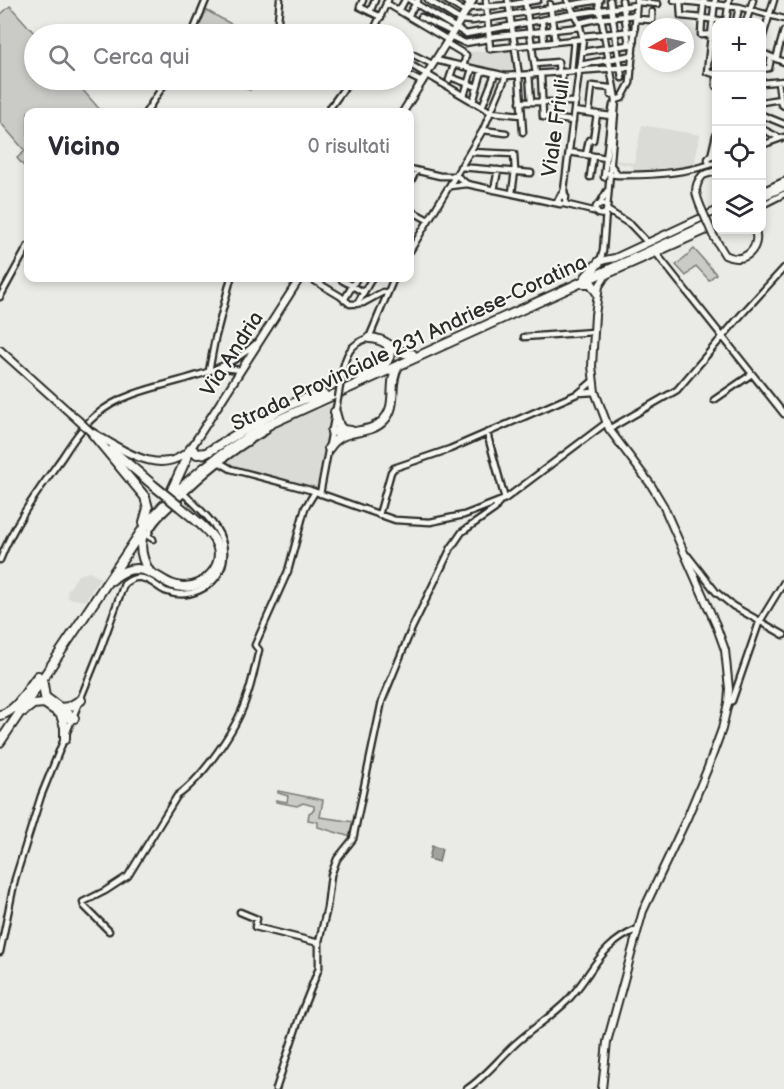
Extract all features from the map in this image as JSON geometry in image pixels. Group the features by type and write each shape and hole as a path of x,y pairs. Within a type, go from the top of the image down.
{"highway":[{"path":"766,198 784,190"},
{"name":"Strada Provinciale 231 Andriese-Coratina","path":"0,733 81,621 143,529 163,505 198,472 244,439 274,422 412,354 588,280 712,221"},
{"name":"Strada Provinciale 231 Andriese-Coratina","path":"0,742 40,677 137,533 157,506 201,465 263,423 324,395 399,365 712,221"},
{"path":"588,280 604,260"},
{"path":"588,280 597,292"},
{"path":"578,283 601,280"},
{"path":"369,338 380,339 399,353 412,354"},
{"path":"364,378 387,362 390,355 387,344"},
{"path":"332,432 369,429 383,421 392,404 393,375 399,365"},
{"path":"364,378 382,377 392,386"},
{"path":"171,492 191,448 197,454 206,453 301,400 310,396 324,395"},
{"path":"335,412 341,433"},
{"path":"81,621 117,575 132,569 150,573 173,585 185,587 203,582 215,569 219,551 216,541 206,528 92,433"},
{"path":"92,433 145,497 148,513 137,533"},
{"path":"329,448 341,433"},
{"path":"150,573 143,559 141,541 145,530 162,510 163,505"},
{"path":"40,677 45,697 59,711 65,727 65,739"},
{"path":"0,715 11,711 40,677"},
{"path":"59,711 81,700"},
{"path":"11,725 28,707 38,702 49,704 69,718 74,718"}],"main road":[{"path":"406,108 468,5"},
{"path":"712,172 700,178 696,186 696,195 712,233"},
{"path":"604,260 615,258 712,213"},
{"path":"602,1089 607,1042 643,910 687,819 722,729 728,703 728,672 716,625 686,555 657,495 607,426 595,392 593,332 597,292 601,280 606,275 712,228"},
{"path":"713,234 725,255 740,258 753,251 757,239 756,234"},
{"name":"Via Andria","path":"191,448 297,282"},
{"path":"0,350 92,433 138,457 151,461 169,462 178,459 191,448"}],"street":[{"path":"196,24 206,0"},
{"path":"279,24 280,0"},
{"path":"363,0 360,8 381,16"},
{"path":"370,12 375,0"},
{"path":"399,10 408,0 416,2 427,11 466,56 463,67"},
{"path":"428,0 460,20 527,12 539,5"},
{"path":"446,0 487,7 508,2 526,1 550,6 599,0 614,103 608,160 616,174"},
{"path":"486,0 490,49 635,31"},
{"path":"610,0 622,78"},
{"path":"622,0 627,32 632,44"},
{"path":"674,0 729,3 783,18 784,10"},
{"path":"680,0 681,16 712,19"},
{"path":"747,18 753,0"},
{"path":"766,22 774,0"},
{"path":"526,1 543,100 543,117 573,121"},
{"path":"582,1 584,13"},
{"path":"691,1 692,17"},
{"path":"377,24 387,2 408,16 462,42 564,28 624,16 652,20 652,12"},
{"path":"408,16 416,2"},
{"path":"419,20 434,2"},
{"path":"446,12 452,2"},
{"path":"508,2 519,76 522,132"},
{"path":"568,2 583,37"},
{"path":"604,260 611,116 614,103 622,98 629,87 637,2"},
{"path":"419,20 450,36 637,2 658,4"},
{"path":"704,2 701,35 712,34"},
{"path":"713,18 715,2"},
{"path":"727,18 729,3"},
{"path":"550,6 555,42"},
{"path":"737,18 739,7"},
{"path":"542,21 544,43"},
{"path":"564,28 565,41"},
{"path":"766,68 769,68 784,31"},
{"path":"462,42 466,34"},
{"path":"593,36 596,50"},
{"name":"Viale Friuli","path":"562,198 583,37"},
{"path":"571,71 574,40"},
{"path":"582,52 632,44"},
{"path":"712,51 707,72 712,71"},
{"path":"414,55 434,62 506,76 571,71 608,59 633,56"},
{"path":"766,55 784,62"},
{"path":"535,64 572,60"},
{"path":"558,62 561,72 562,101"},
{"path":"448,86 454,65"},
{"path":"414,67 491,112 521,115"},
{"path":"580,68 610,70 632,67"},
{"path":"464,96 472,69"},
{"path":"473,102 482,71"},
{"path":"482,107 495,74"},
{"path":"529,75 531,101"},
{"path":"414,244 483,130 506,76"},
{"path":"612,80 631,77"},
{"path":"414,78 422,82"},
{"path":"450,78 477,87"},
{"path":"766,83 781,81 780,99 784,106"},
{"path":"589,112 592,86 610,88 611,95"},
{"path":"149,108 160,90"},
{"path":"330,108 343,90"},
{"path":"766,101 780,99"},
{"path":"520,102 543,100 576,102"},
{"path":"574,111 611,116"},
{"path":"586,155 589,140 593,140 597,114"},
{"path":"766,117 784,124"},
{"path":"769,133 776,121"},
{"path":"483,130 506,133"},
{"path":"766,131 782,138"},
{"path":"766,144 782,138"},
{"path":"470,152 514,154 515,171 512,193"},
{"path":"569,152 608,160"},
{"path":"590,177 593,156"},
{"path":"607,177 616,174 660,174 692,170 712,161"},
{"path":"460,167 531,173"},
{"path":"460,167 463,183"},
{"path":"494,190 498,170"},
{"path":"414,175 416,171 453,177 463,183 494,190 547,200 562,198 598,213 604,214 606,210"},
{"path":"766,189 784,181"},
{"path":"448,187 463,183"},
{"path":"605,228 598,213 598,205 607,191"},
{"path":"562,198 573,204 604,205 606,210 631,225 648,243"},
{"path":"414,212 428,220"},
{"path":"663,262 664,249"},
{"path":"0,297 24,253"},
{"path":"656,253 784,414"},
{"path":"276,1089 301,1013 319,968 319,943 331,875 337,860 353,839 382,701 412,628 451,548 462,532 607,426 677,390 784,268"},
{"path":"209,371 230,282"},
{"path":"317,282 350,304 356,304 383,292 387,293"},
{"path":"335,292 341,282"},
{"path":"348,282 363,292"},
{"path":"344,300 354,282"},
{"path":"356,304 369,282"},
{"path":"109,931 84,906 83,902 128,876 177,796 188,789 237,720 246,700 259,650 255,645 288,571 305,508 317,493 329,448 345,360 351,348 362,339 369,338 391,282"},
{"path":"524,337 593,332"},
{"path":"0,560 28,505 80,432 96,414 112,403 135,393 226,366 250,350 261,339"},
{"path":"226,366 241,370"},
{"path":"226,366 234,381"},
{"path":"714,400 752,374"},
{"path":"379,515 394,468 450,450 579,393 593,381"},
{"path":"579,393 595,392"},
{"path":"153,539 148,536 155,523 197,478 266,431"},
{"path":"488,433 502,501"},
{"path":"219,462 231,469 317,493 395,520 430,522 464,515 502,501"},
{"path":"0,952 18,870 41,796 74,718 124,584 138,577 145,578 174,594 185,594 205,588 220,571 224,561 221,537 209,518 183,493"},
{"path":"686,555 716,592 733,606 759,623 784,635"},
{"path":"728,703 732,701 759,623 784,582"},
{"path":"240,912 257,919 255,927 319,943"},
{"path":"467,1089 480,1080 514,1045 567,1000 602,954 638,929"}],"shaded area":[{"path":"10,6 26,24 24,24 24,90 83,90 98,108 24,108 24,150 0,122 0,15"},
{"path":"204,9 231,24 199,24"},
{"path":"514,48 517,74 504,75 466,66 470,52"},
{"path":"642,125 700,135 694,166 662,172 632,174 633,166 612,162 612,159 634,163"},
{"path":"24,152 24,166 17,158"},
{"path":"694,249 716,274 709,280 696,266 686,276 676,265"},
{"path":"334,403 321,485 317,488 228,466 225,463 227,458 269,433 268,429 316,407 317,410"},
{"path":"90,572 100,578 85,601 68,598 67,592 78,575"},
{"path":"278,791 323,800 320,817 355,822 351,830 353,832 351,837 318,827 318,822 308,820 309,813 314,810 314,806 303,803 297,806 276,802 276,800 287,802 288,796"},
{"path":"432,846 442,849 439,862 429,859"}]}
